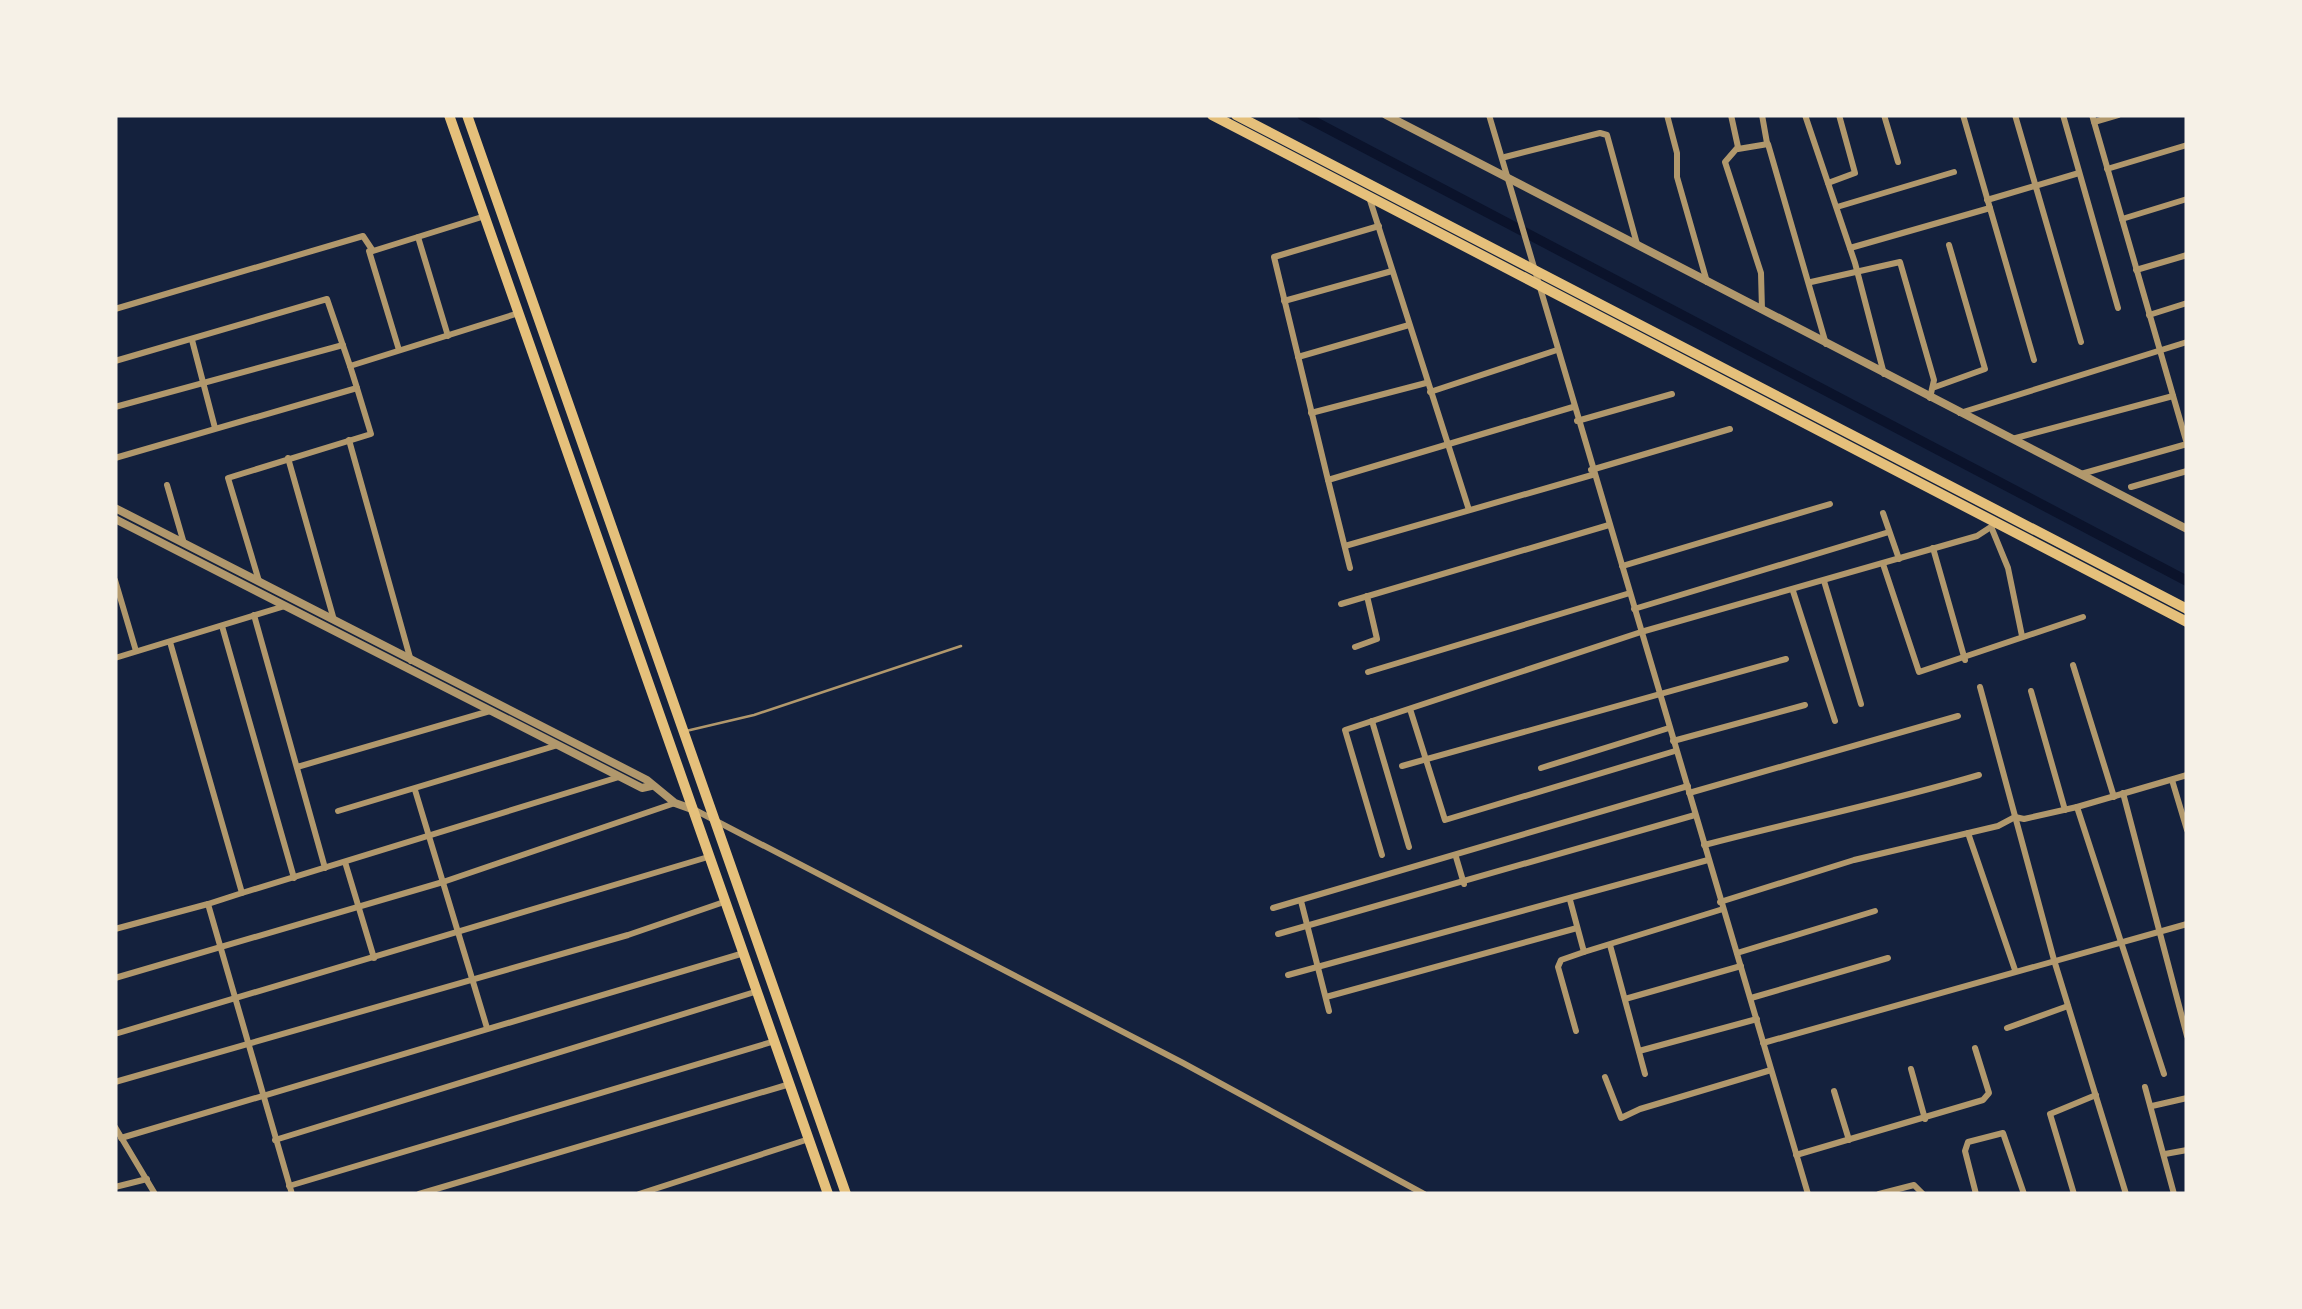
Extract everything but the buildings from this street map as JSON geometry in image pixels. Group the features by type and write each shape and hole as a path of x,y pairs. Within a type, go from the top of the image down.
{"main road":[{"path":"449,115 689,808 759,990 828,1194"},
{"path":"467,115 846,1194"},
{"path":"1212,115 1540,283 1994,526 2187,622"},
{"path":"1236,115 1534,264 2187,609"}],"street":[{"path":"1386,115 2187,529"},
{"path":"1490,115 1573,408 1808,1194"},
{"path":"1667,115 1678,177 1708,283"},
{"path":"1731,115 1738,149"},
{"path":"1762,115 1826,345"},
{"path":"1805,115 1857,271 1884,375"},
{"path":"1828,183 1855,173 1838,115"},
{"path":"1884,115 1898,162"},
{"path":"1963,115 2034,360"},
{"path":"2015,115 2081,342"},
{"path":"2062,115 2118,308"},
{"path":"2081,474 2187,444 2093,119 2118,115"},
{"path":"1505,157 1600,133 1607,136 1637,246"},
{"path":"1761,311 1765,289 1724,162 1738,149 1768,143"},
{"path":"2108,169 2187,145"},
{"path":"1837,207 1954,172"},
{"path":"1850,248 2079,173"},
{"path":"1369,197 1469,510"},
{"path":"2122,219 2187,199"},
{"path":"370,251 486,216"},
{"path":"1350,568 1284,301 1277,254 1379,226"},
{"path":"115,308 363,236 399,351"},
{"path":"418,237 448,336"},
{"path":"1935,387 1985,370 1949,244"},
{"path":"2136,270 2187,256"},
{"path":"1811,282 1900,262 1935,387 1930,399"},
{"path":"1284,301 1392,271"},
{"path":"115,361 327,299 372,432 228,478 259,582"},
{"path":"2149,315 2187,303"},
{"path":"350,366 520,313"},
{"path":"1298,357 1409,325"},
{"path":"192,340 215,428"},
{"path":"1959,414 2187,342"},
{"path":"115,407 343,345"},
{"path":"1430,392 1557,350"},
{"path":"1312,413 1427,383"},
{"path":"115,458 358,388"},
{"path":"1577,421 1672,394"},
{"path":"2010,439 2173,396"},
{"path":"1328,480 1573,408"},
{"path":"1345,546 1730,428"},
{"path":"349,440 411,661"},
{"path":"288,458 335,623"},
{"path":"2131,487 2187,471"},
{"path":"166,485 183,540"},
{"path":"1622,566 1830,504"},
{"path":"115,508 648,780 675,803 713,819 1183,1063 1424,1194"},
{"path":"1883,512 1899,559"},
{"path":"115,518 642,788 651,786"},
{"path":"1341,604 1609,525"},
{"path":"1382,855 1345,730 1641,632 1793,591 1994,526 2008,568 2022,636"},
{"path":"1634,609 1889,532"},
{"path":"1933,548 1965,660"},
{"path":"1882,564 1916,670 1965,660 2022,636 2083,617"},
{"path":"115,580 136,651"},
{"path":"1824,581 1860,704"},
{"path":"1793,591 1835,721"},
{"path":"1368,672 1630,593"},
{"path":"1354,647 1377,639 1366,596"},
{"path":"115,658 286,606"},
{"path":"254,615 325,868"},
{"path":"222,626 294,878"},
{"path":"170,642 242,893"},
{"path":"1402,766 1786,659"},
{"path":"2074,664 2114,797"},
{"path":"1980,687 2054,960 2126,1194"},
{"path":"2031,691 2065,810"},
{"path":"1673,741 1804,705"},
{"path":"1410,709 1445,820 1675,752"},
{"path":"297,767 490,710"},
{"path":"1272,908 1958,716"},
{"path":"1372,721 1409,847"},
{"path":"1541,768 1669,728"},
{"path":"338,811 559,745"},
{"path":"1704,845 1828,812 1868,808 1979,776"},
{"path":"1576,1031 1558,967 1561,960 1854,860 1968,833 2015,817 2077,807 2187,776"},
{"path":"115,930 621,777"},
{"path":"2172,780 2187,830"},
{"path":"415,790 487,1028"},
{"path":"2124,793 2187,1036"},
{"path":"115,978 443,882 675,803"},
{"path":"2077,807 2164,1074"},
{"path":"1278,934 1695,815"},
{"path":"1968,833 2015,970"},
{"path":"115,1034 458,935 708,857"},
{"path":"1456,858 1464,884"},
{"path":"1288,975 1708,860"},
{"path":"345,862 374,958"},
{"path":"1570,900 1584,952"},
{"path":"115,1082 628,935 724,902"},
{"path":"1301,902 1329,1011"},
{"path":"208,904 290,1190 776,1041"},
{"path":"1737,953 1875,911"},
{"path":"1763,1043 2118,940 2187,924"},
{"path":"1326,997 1577,928"},
{"path":"1610,945 1645,1074"},
{"path":"122,1138 745,952"},
{"path":"1751,998 1888,958"},
{"path":"1624,999 1741,966"},
{"path":"275,1140 759,990"},
{"path":"2008,1028 2068,1006"},
{"path":"1639,1051 1757,1019"},
{"path":"1796,1155 1973,1105 1989,1093 1975,1048"},
{"path":"1911,1069 1925,1119"},
{"path":"1604,1078 1621,1118 1771,1070"},
{"path":"419,1194 791,1083"},
{"path":"2145,1086 2174,1194"},
{"path":"1834,1091 1849,1140"},
{"path":"2074,1194 2050,1114 2096,1095"},
{"path":"2152,1106 2187,1098"},
{"path":"115,1127 155,1194"},
{"path":"1976,1194 1964,1151 1968,1142 2003,1132 2024,1194"},
{"path":"639,1194 809,1139"},
{"path":"2165,1154 2187,1150"},
{"path":"115,1187 147,1179"},
{"path":"1880,1194 1914,1186 1923,1194"}],"lane":[{"path":"682,732 754,715 961,646"}],"waterway":[{"path":"1302,115 2187,581"}]}
